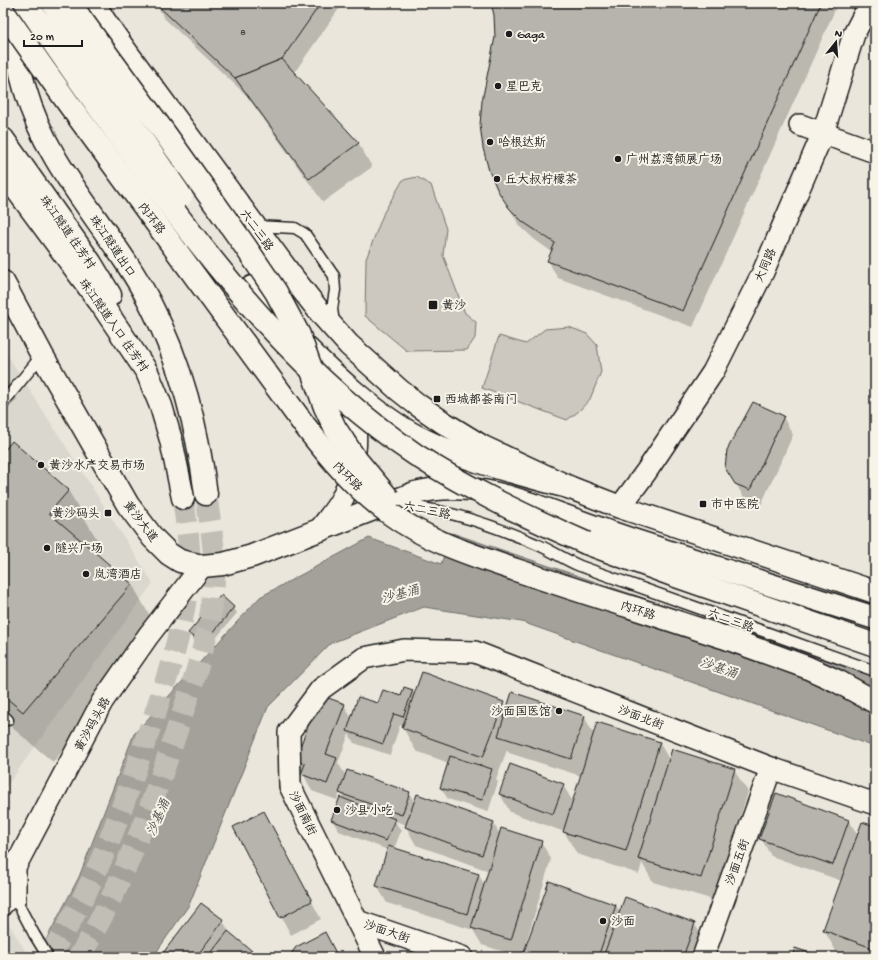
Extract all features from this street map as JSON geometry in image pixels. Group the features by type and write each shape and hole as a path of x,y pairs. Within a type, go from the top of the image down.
{"main road":[{"name":"珠江隧道出口","path":"25,3 19,26 17,52 20,71 30,106 56,160 150,302 173,353 193,416 199,444 206,494"},
{"name":"内环路","path":"25,3 160,191 226,278 259,316 318,377 416,455 468,486 536,521 586,543 670,574 875,644"},
{"path":"40,3 76,44"},
{"path":"53,3 76,44 185,201 252,287 311,354 370,405 404,429 430,442 490,464 571,488"},
{"path":"71,3 273,287 298,335 325,407 335,428 354,458 414,529"},
{"name":"六二三路","path":"94,3 104,20 254,226 307,296 335,331 400,390 444,423 483,447 571,488 620,507 875,592"},
{"name":"内环路","path":"3,11 68,104 324,450 339,468 367,495 389,513 414,529 439,542 472,555 806,667 837,681 875,702"},
{"name":"珠江隧道 往芳村","path":"3,139 90,262 108,291 127,325 147,372"},
{"name":"珠江隧道入口 往芳村","path":"3,171 102,305 147,372 161,406 171,440 183,498"},
{"name":"黄沙大道","path":"3,282 19,314 128,505 153,538 169,554 180,561 202,566 223,564 252,556 388,503"},
{"path":"320,530 342,497 351,474 355,446 352,390"},
{"name":"六二三路","path":"388,503 416,493 438,488 463,488 499,493 517,498 648,545 875,618"}],"street":[{"name":"大同路","path":"620,507 646,472 713,372 763,272 823,133 854,34 870,3"},
{"path":"800,125 875,152"},
{"name":"黄沙码头路","path":"9,905 15,867 102,702 148,636 202,566"},
{"name":"沙面北街","path":"404,650 475,652 771,768 875,804"},
{"name":"沙面南街","path":"375,957 290,786 289,732 321,689 364,658 404,650"},
{"name":"沙面五街","path":"703,957 771,768"},
{"name":"沙面大街","path":"357,921 462,957"}],"lane":[{"path":"254,226 295,228 305,234 334,276 335,290 332,309 335,331"},
{"path":"3,403 42,355"},
{"name":"六二三路","path":"388,503 434,510 484,525 538,544 580,566 875,671"},
{"path":"9,905 34,934 48,957"}],"shaded area":[{"path":"417,177 431,185 446,229 443,255 465,313 476,322 475,338 467,350 407,351 365,316 366,259 384,212 403,180"},
{"path":"569,327 587,334 597,345 601,372 590,399 579,411 567,420 482,388 499,336 526,344 545,329"},
{"name":"黄沙水产交易市场","path":"3,348 153,583 3,791"},
{"path":"3,914 29,957 3,957"}],"water":[{"name":"沙基涌","path":"452,533 875,677 875,747 522,622 424,607 331,643 268,707 189,905 153,957 37,957 79,877 134,734 260,597 369,538 441,564"}],"building":[{"path":"155,3 321,3 282,59 235,78"},
{"name":"广州荔湾领展广场","path":"491,3 821,3 683,311 547,261 555,243 523,222 509,208 498,191 489,171 483,148 480,125 482,101 495,37 494,15"},
{"path":"282,59 359,143 309,179 235,78"},
{"path":"753,402 784,416 750,490 735,484 725,468 727,450"},
{"name":"隧兴广场","path":"12,441 69,490 49,513 132,584 23,712 3,695 3,452"},
{"path":"221,595 234,607 203,645 188,633"},
{"path":"422,672 504,702 483,757 402,728"},
{"path":"404,687 413,690 403,717 394,714 383,744 347,731 358,697 378,703 383,690 401,696"},
{"path":"512,692 585,716 571,759 498,736"},
{"path":"320,695 345,704 326,754 337,758 327,784 301,774 305,764 295,760"},
{"path":"597,722 660,742 626,851 563,832"},
{"path":"672,749 735,769 701,878 638,859"},
{"path":"450,756 492,769 482,800 440,788"},
{"path":"510,764 564,784 553,814 499,794"},
{"path":"347,770 410,792 402,815 339,793"},
{"path":"776,793 849,820 833,865 759,839"},
{"path":"417,794 494,822 482,855 405,827"},
{"path":"340,797 395,819 386,841 331,820"},
{"path":"264,811 312,901 280,918 233,827"},
{"path":"862,822 875,826 875,949 823,930"},
{"path":"501,828 542,841 511,940 471,928"},
{"path":"388,846 479,874 467,914 376,886"},
{"path":"549,881 616,905 598,957 522,957"},
{"path":"625,897 695,923 683,957 603,957"},
{"path":"201,903 224,920 196,957 160,957"},
{"path":"228,931 252,951 247,957 208,957"},
{"path":"325,932 338,957 290,957 296,947"},
{"path":"795,948 822,957 792,957"}],"tunnel":[{"path":"79,957 124,872 170,751 202,652 213,599 214,570 212,538 206,494"},
{"path":"48,957 84,897 104,853 130,785 173,658 183,616 189,573 189,545 183,498"}],"place":[{"name":"Gaga","path":"509,34"},
{"name":"星巴克","path":"498,86"},
{"name":"哈根达斯","path":"490,142"},
{"name":"广州荔湾领展广场","path":"618,159"},
{"name":"丘大叔柠檬茶","path":"497,179"},
{"name":"黄沙","path":"433,305"},
{"name":"西城都荟南门","path":"437,399"},
{"name":"黄沙水产交易市场","path":"41,465"},
{"name":"市中医院","path":"703,504"},
{"name":"黄沙码头","path":"108,513"},
{"name":"隧兴广场","path":"47,548"},
{"name":"岚湾酒店","path":"86,574"},
{"name":"沙面国医馆","path":"559,711"},
{"name":"沙县小吃","path":"337,810"},
{"name":"沙面","path":"603,921"}]}
